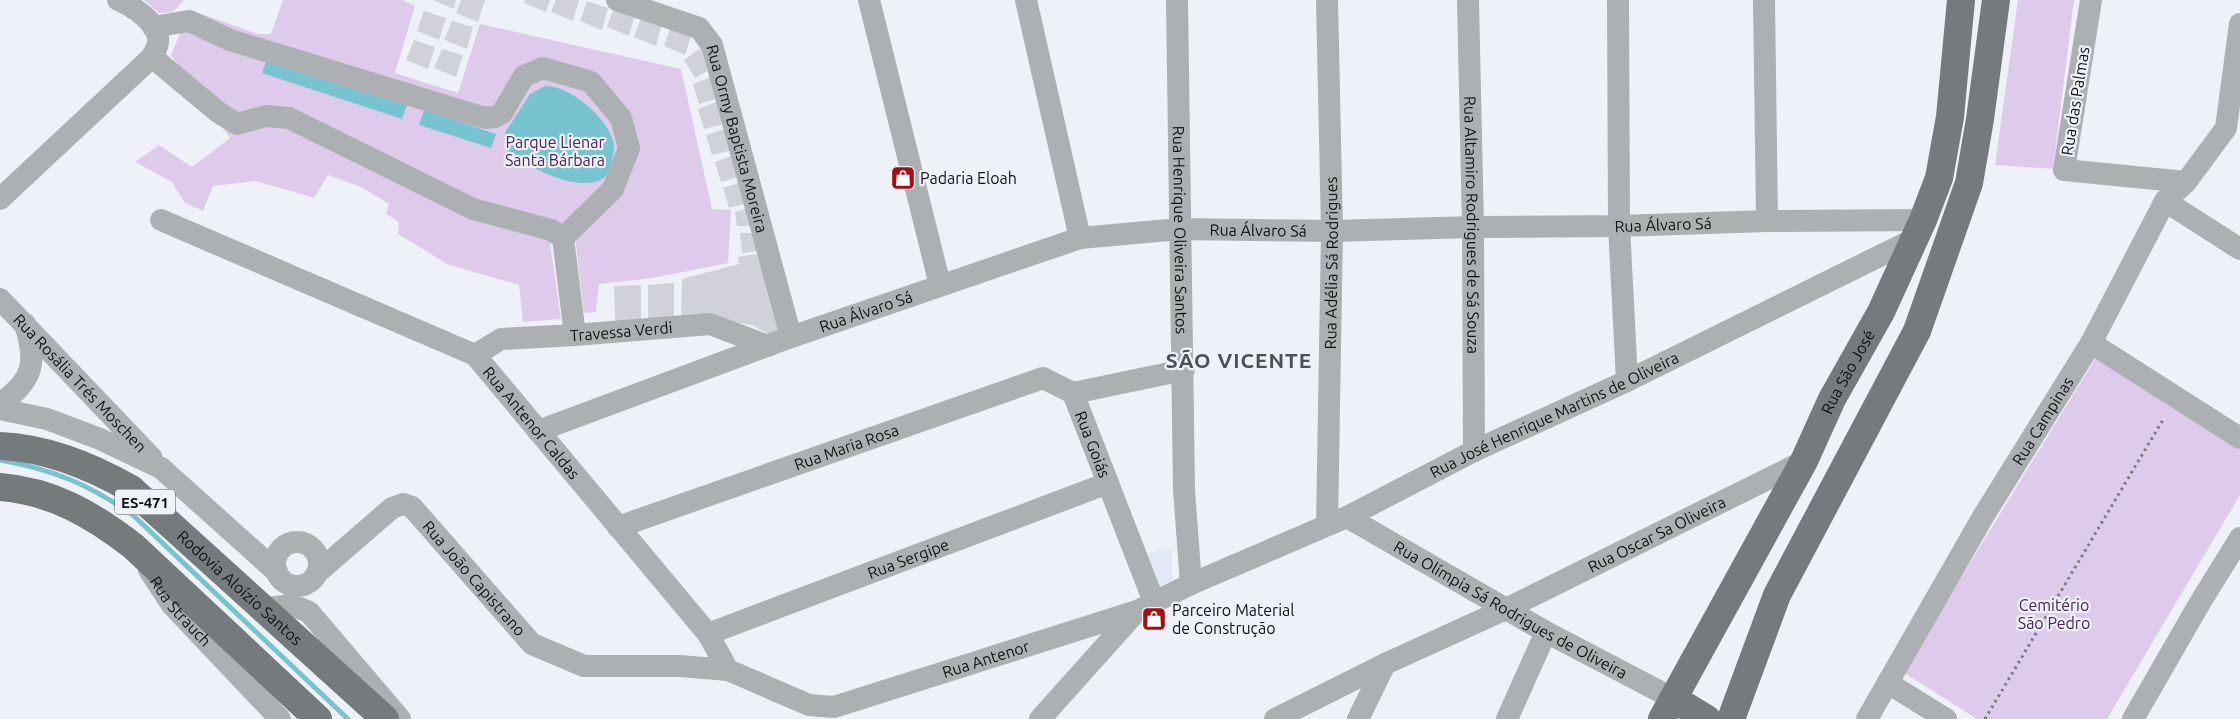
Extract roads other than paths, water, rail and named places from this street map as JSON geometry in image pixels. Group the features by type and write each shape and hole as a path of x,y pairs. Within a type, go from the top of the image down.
{"main road":[{"name":"Rua São José","path":"1668,709 1804,461 1832,399 1881,312 1918,229 1939,178 1950,117 1961,0"},
{"path":"1731,719 1777,595 1917,331 1969,183 1980,119 1996,0"},
{"name":"Rodovia Aloízio Santos","path":"0,446 18,447 73,461 106,475 131,489 248,626 318,719"},
{"name":"Rodovia Aloízio Santos","path":"0,487 39,493 102,522 132,546 385,719"},
{"path":"1668,709 1707,719"}],"street":[{"path":"118,0 136,10 154,40 218,112 237,124 266,116 289,118 473,208 551,230 564,238"},
{"name":"Rua Ormy Baptista Moreira","path":"617,0 699,28 712,45 792,338"},
{"path":"869,0 940,285"},
{"path":"1026,0 1080,238"},
{"name":"Rua Henrique Oliveira Santos","path":"1177,0 1184,370 1184,490 1191,584"},
{"name":"Rua Adélia Sá Rodrigues","path":"1328,0 1337,521"},
{"name":"Rua Altamiro Rodrigues de Sá Souza","path":"1468,0 1473,227 1474,451"},
{"path":"1618,0 1619,226 1627,381"},
{"path":"1764,0 1767,221"},
{"name":"Rua das Palmas","path":"2091,0 2064,170 2186,182"},
{"path":"0,199 154,40 189,21 230,40 485,118 495,117 502,113 524,76 544,68 591,82 621,118 629,148 613,189 564,238"},
{"path":"2233,129 2240,24"},
{"name":"Rua Campinas","path":"1867,719 1984,514 2091,343 2165,201 2186,182 2233,129"},
{"path":"2165,201 2240,249"},
{"name":"Rua Antenor Caldas","path":"161,220 475,355 708,634 728,670"},
{"name":"Rua Álvaro Sá","path":"538,431 768,346 1080,238 1180,229 1332,231 1473,227 1619,226 1767,221 1918,229"},
{"name":"Rua José Henrique Martins de Oliveira","path":"1191,584 1337,521 1474,451 1627,381 1918,229"},
{"path":"564,238 575,335"},
{"name":"Rua Rosália Trés Moschen","path":"0,299 161,468"},
{"path":"0,404 16,393 29,374 31,345 25,324"},
{"name":"Travessa Verdi","path":"475,355 501,339 710,324 768,346"},
{"path":"2091,343 2240,438"},
{"name":"Rua Goiás","path":"1146,607 1108,483 1073,392 1184,370"},
{"name":"Rua Maria Rosa","path":"618,527 1043,378 1073,392"},
{"path":"0,409 56,422 100,439 161,468 251,547 286,583 301,586 315,576"},
{"name":"Rua Oscar Sa Oliveira","path":"1275,719 1385,664 1508,608 1804,461"},
{"name":"Rua Sergipe","path":"708,634 1108,483"},
{"name":"Rua João Capistrano","path":"315,576 392,508 403,504 412,507 532,644 584,666 680,666 728,670"},
{"name":"Rua Olímpia Sá Rodrigues de Oliveira","path":"1337,521 1508,608 1668,709"},
{"path":"2133,719 2201,601 2240,538"},
{"path":"251,547 286,546 300,542 313,550 318,557 309,612"},
{"path":"313,550 351,543"},
{"name":"Rua Strauch","path":"132,546 172,605 280,719"},
{"path":"248,626 278,575 276,557 286,546"},
{"path":"1040,719 1146,607 1191,584"},
{"path":"248,626 292,606 309,612 400,719"},
{"name":"Rua Antenor","path":"728,670 809,705 834,707 1146,607"},
{"name":"Rua Strauch","path":"237,672 233,662 248,626"},
{"path":"1507,719 1546,632"},
{"path":"1358,719 1385,664"},
{"path":"1888,684 1946,719"}],"water":[{"path":"267,59 407,105 402,119 262,73"},
{"path":"545,86 565,91 586,104 603,122 609,132 614,144 613,155 608,173 601,180 585,183 563,180 530,166 512,156 508,151 505,145 506,131 530,94"},
{"path":"424,110 496,134 491,148 419,125"}],"waterway":[{"path":"0,460 37,468 70,480 102,495 134,516 348,719"}],"place":[{"name":"Padaria Eloah","path":"903,178"},
{"name":"Parceiro Material de Construção","path":"1154,619"}],"district":[{"name":"SÃO VICENTE","path":"1239,360"}],"park label":[{"name":"Parque Lienar Santa Bárbara","path":"555,151"},
{"name":"Cemitério São Pedro","path":"2054,614"}]}
